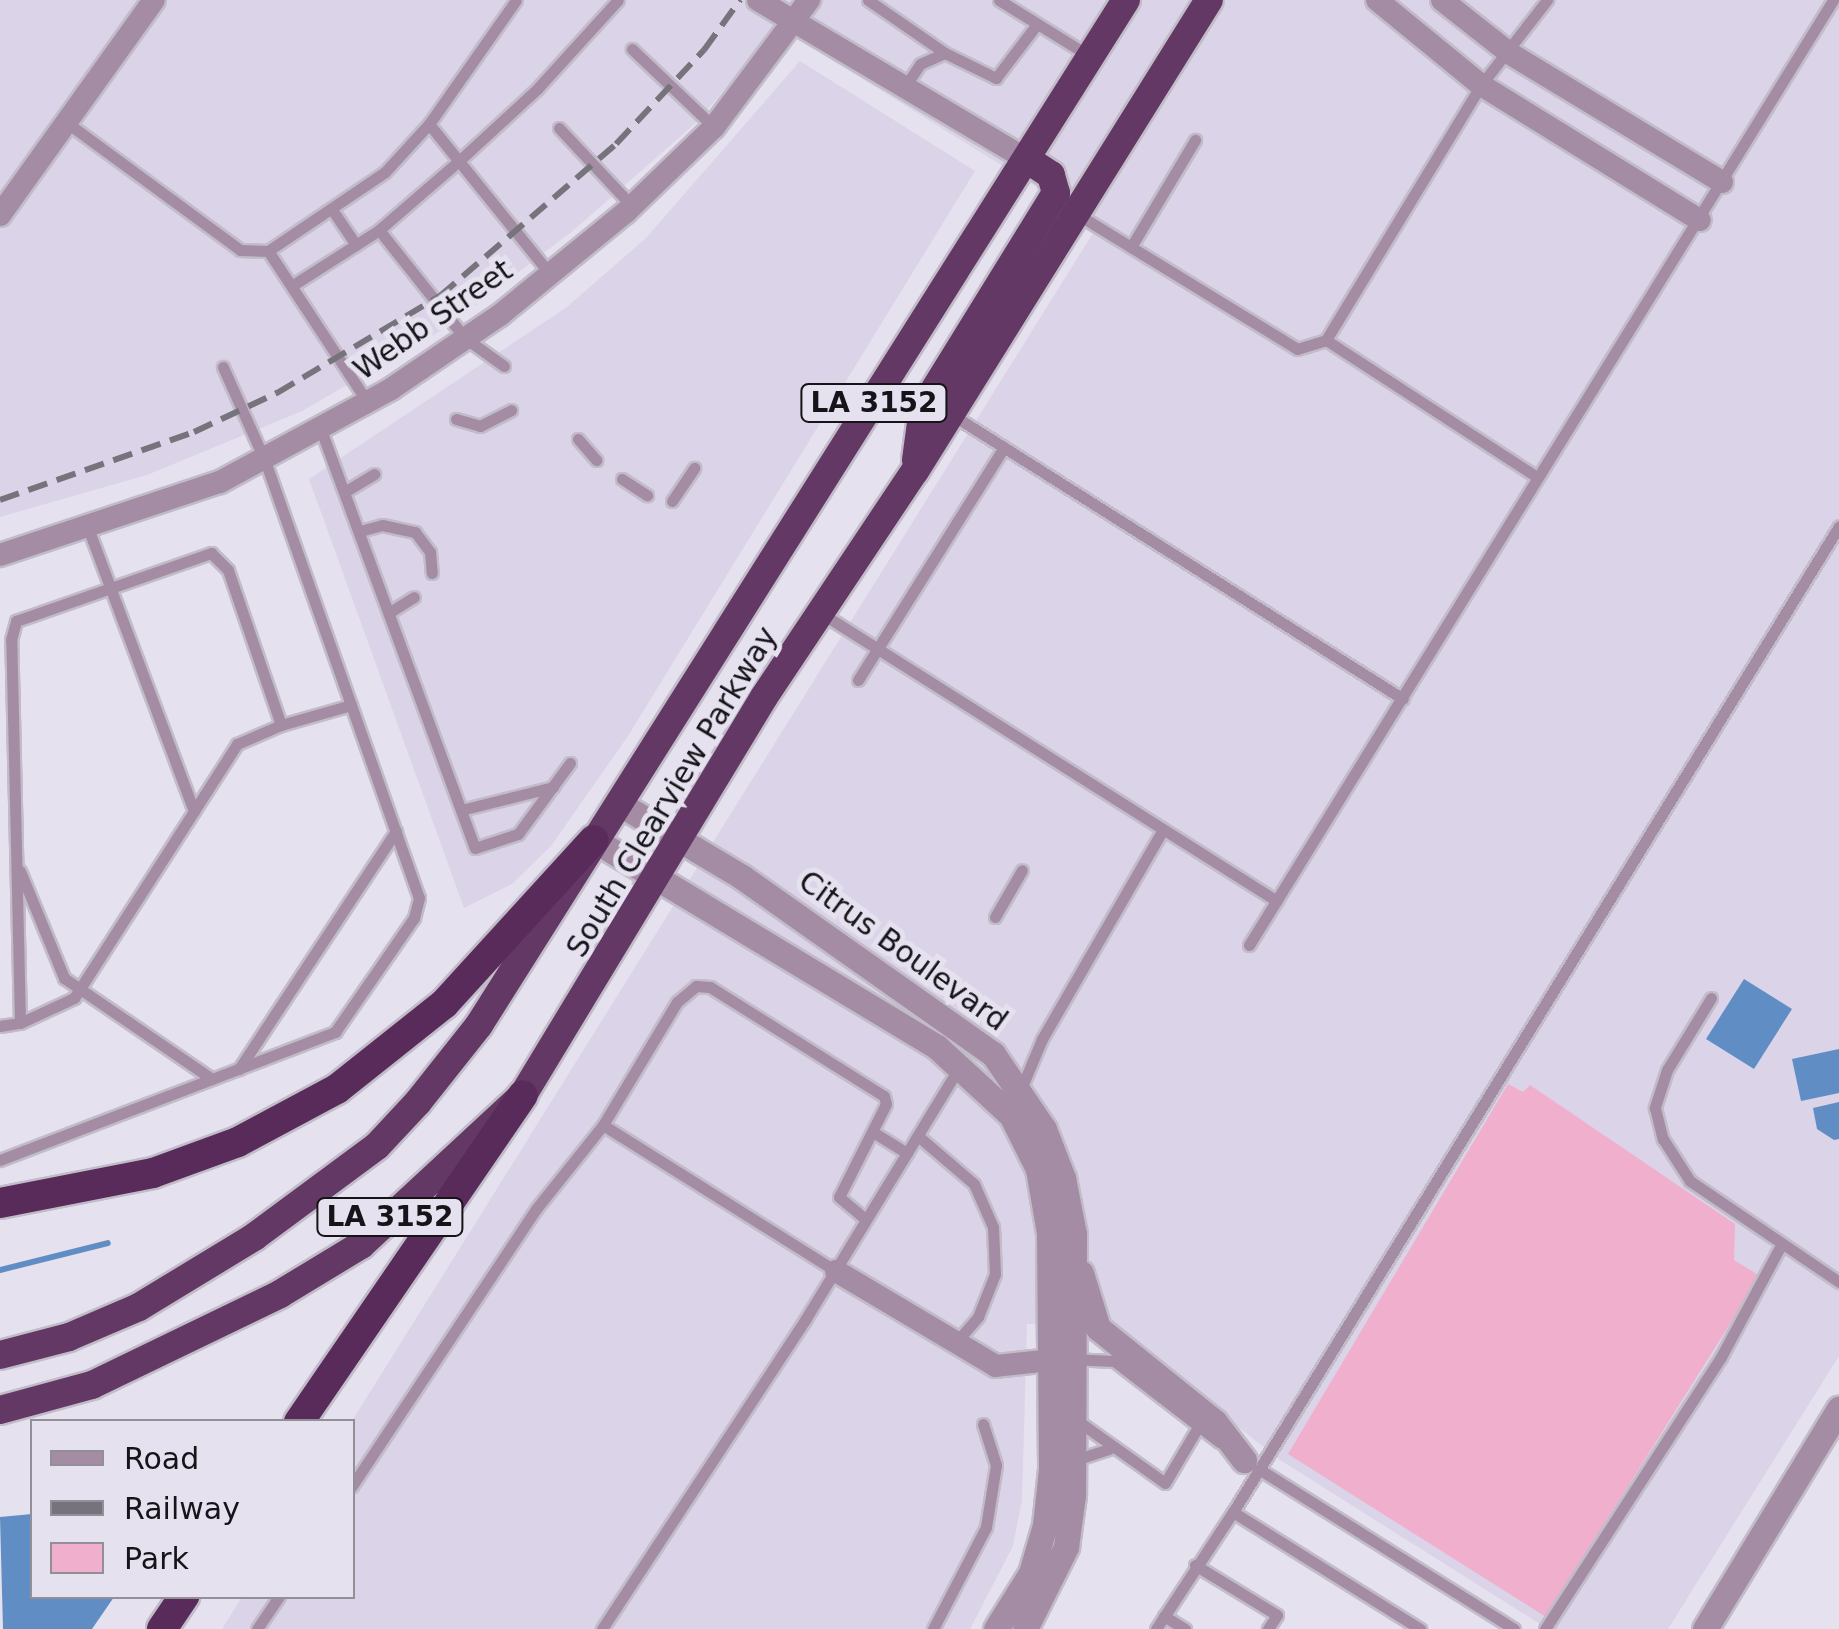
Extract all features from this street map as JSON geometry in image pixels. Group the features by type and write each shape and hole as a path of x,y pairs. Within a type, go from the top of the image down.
{"highway":[{"name":"South Clearview Parkway","path":"0,1355 68,1337 139,1307 254,1238 377,1146 479,1025 1126,0"},
{"name":"South Clearview Parkway","path":"0,1410 92,1385 280,1294 361,1244 523,1095 656,874 820,613 915,471 1209,0"},
{"path":"915,471 923,408 1056,193 1051,175 1028,160"},
{"path":"0,1203 153,1172 238,1142 337,1088 444,1004 594,840"},
{"path":"302,1419 523,1095"},
{"path":"162,1629 182,1599"}],"street":[{"path":"0,215 154,0"},
{"path":"758,0 803,9 906,85 1028,160"},
{"path":"1377,0 1481,84 1700,220"},
{"path":"1442,0 1509,53 1722,182"},
{"name":"Webb Street","path":"0,555 88,528 265,460 368,403 466,338 632,206 714,126 803,9"},
{"name":"Citrus Boulevard","path":"618,803 678,839 993,1054 1020,1089 1063,1178 1074,1250 1062,1360"},
{"name":"Citrus Boulevard","path":"594,840 656,874 961,1065 1011,1115 1038,1169 1062,1360 1066,1547 1026,1629"},
{"path":"1074,1250 1098,1328 1215,1422 1253,1465"},
{"path":"836,1271 954,1345 996,1366 1062,1360"},
{"path":"1705,1629 1839,1409"},
{"name":"Citrus Boulevard","path":"996,1629 1031,1572 1062,1460"}],"lane":[{"path":"66,122 240,250 268,251 333,211 385,172 429,124 516,0"},
{"path":"293,285 379,230 461,159 618,0"},
{"path":"868,0 944,53 996,78 1036,24"},
{"path":"999,0 1091,56"},
{"path":"1076,214 1297,350 1326,340 1481,84 1509,53 1530,15 1546,0"},
{"path":"1249,945 1833,0"},
{"path":"918,36 920,64"},
{"path":"632,49 714,126"},
{"path":"906,85 920,64 944,53"},
{"path":"429,124 550,274"},
{"path":"559,128 632,206"},
{"path":"1131,247 1195,140"},
{"path":"333,211 356,245"},
{"path":"379,230 466,338 504,366"},
{"path":"268,251 368,403"},
{"path":"1326,340 1537,477"},
{"path":"0,1160 334,1032 414,918 420,898 265,460 222,367"},
{"path":"456,419 480,426 511,410"},
{"path":"951,414 1404,699"},
{"path":"321,430 475,848 518,834 570,763"},
{"path":"578,440 596,460"},
{"path":"858,680 1004,448"},
{"path":"672,501 694,468"},
{"path":"346,491 374,474"},
{"path":"622,479 647,495"},
{"path":"360,531 382,526 415,532 430,552 432,573"},
{"path":"1156,1629 1233,1512 1253,1465 1839,526"},
{"path":"88,528 194,811"},
{"path":"20,1022 11,640 16,621 211,553 228,570 281,725"},
{"path":"390,612 414,597"},
{"path":"820,613 1276,900"},
{"path":"0,1026 20,1022 80,989 237,744 281,725 352,705"},
{"path":"461,810 553,787"},
{"path":"1020,1089 1042,1038 1164,830"},
{"path":"239,1068 396,832"},
{"path":"16,862 56,969 212,1079"},
{"path":"994,917 1022,870"},
{"path":"355,1481 536,1209 603,1125 677,1002 696,986 710,987 873,1086 886,1104 839,1197 866,1220"},
{"path":"1711,998 1667,1070 1655,1108 1663,1139 1690,1180 1767,1230 1780,1248 1839,1282"},
{"path":"602,1629 836,1271 961,1065"},
{"path":"603,1125 836,1271"},
{"path":"873,1132 908,1153"},
{"path":"918,1136 974,1184 993,1227 995,1274 978,1317 954,1345"},
{"path":"1546,1629 1721,1356 1780,1248"},
{"path":"1062,1360 1114,1361 1253,1465 1514,1629"},
{"path":"1063,1419 1165,1483 1198,1427"},
{"path":"933,1629 986,1527 996,1466 983,1424"},
{"path":"1062,1460 1109,1449"},
{"path":"1233,1512 1420,1629"},
{"path":"1195,1565 1277,1615 1268,1629"},
{"path":"257,1629 277,1599"},
{"path":"1164,1616 1185,1629"}],"shaded area":[{"path":"0,0 1839,0 1839,1356 1668,1629 1548,1629 1280,1460 1106,1322 1027,1324 1022,1500 1013,1546 970,1629 222,1629 241,1599 355,1599 353,1419 1098,225 777,26 698,121 575,229 447,327 302,411 147,475 0,517"},
{"path":"800,61 975,171 628,736 551,846 512,884 464,908 309,479 567,307 646,238"}],"green space":[{"path":"1508,1084 1523,1092 1530,1085 1735,1224 1734,1260 1760,1276 1546,1617 1288,1454"}],"water":[{"path":"1744,979 1792,1009 1754,1069 1706,1039"},
{"path":"1839,1049 1839,1093 1801,1101 1792,1059"},
{"path":"1839,1102 1839,1139 1834,1140 1817,1129 1813,1108"},
{"path":"30,1514 30,1599 113,1599 92,1629 3,1629 0,1517"}],"waterway":[{"path":"0,1270 108,1243"}],"railway":[{"path":"0,500 194,432 277,393 440,296 616,144 704,50 740,0"}]}
